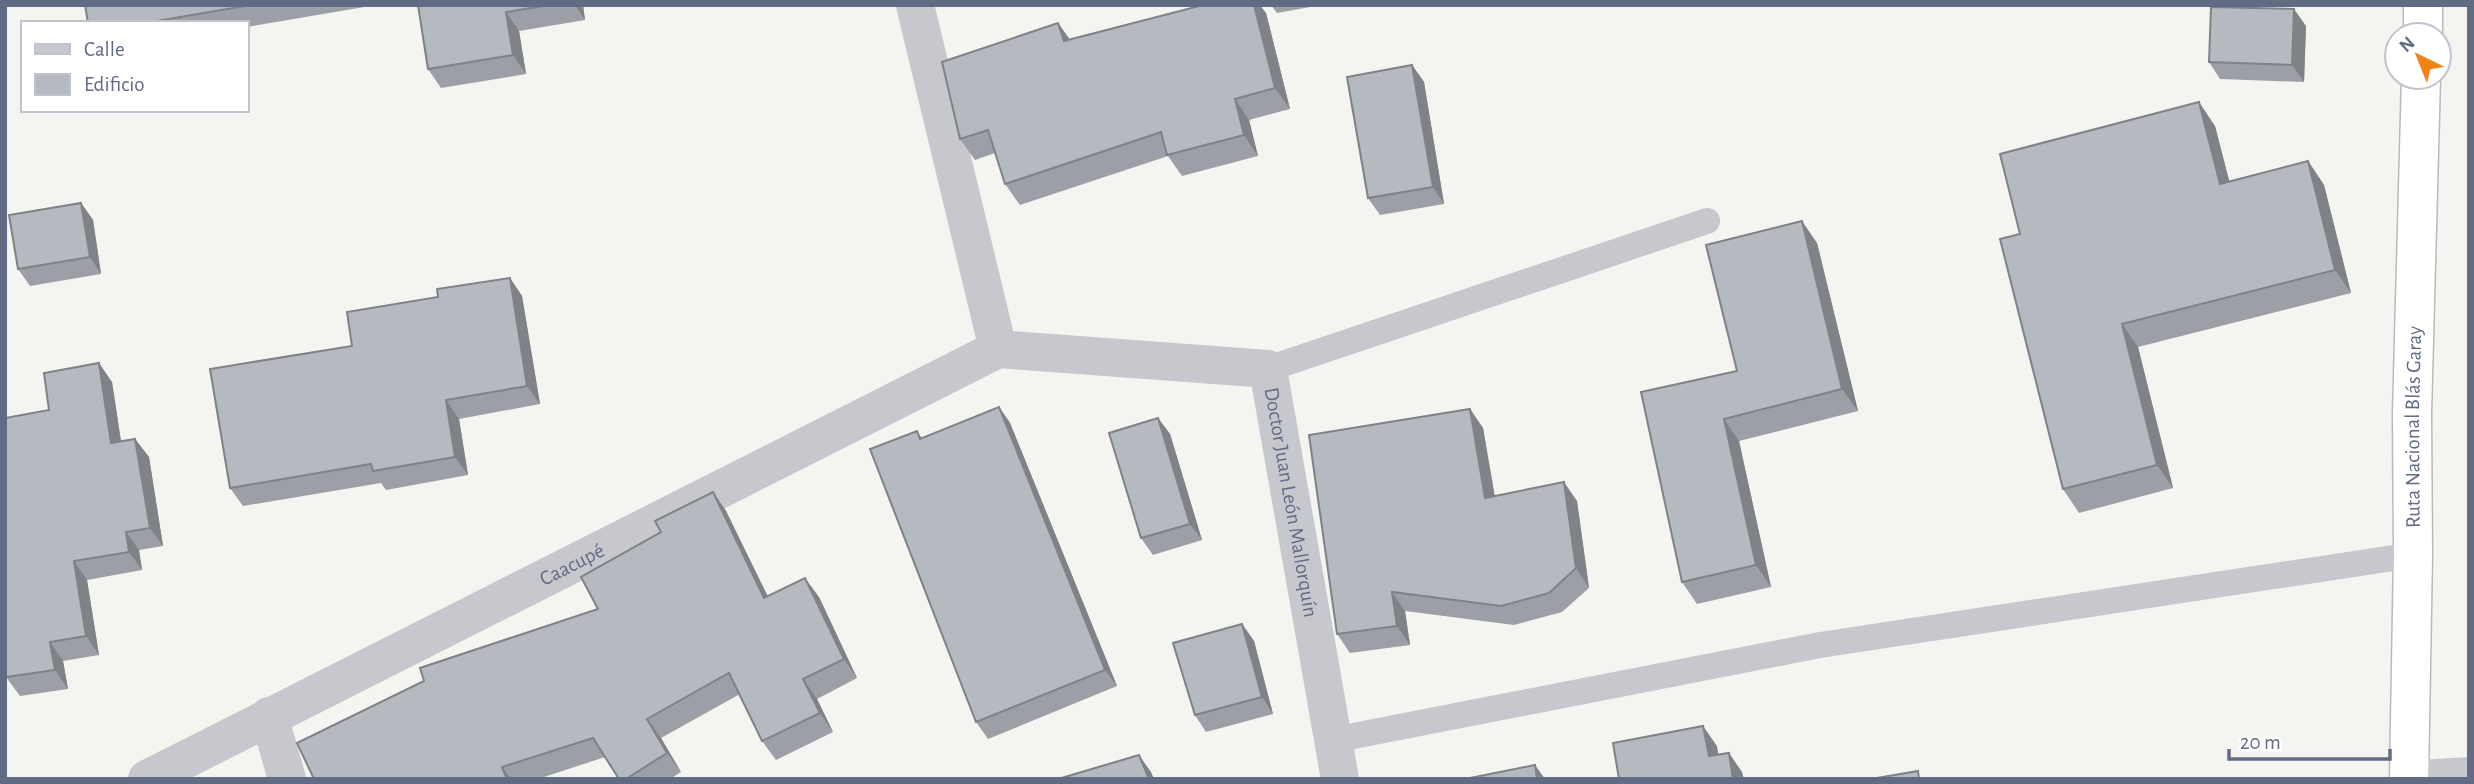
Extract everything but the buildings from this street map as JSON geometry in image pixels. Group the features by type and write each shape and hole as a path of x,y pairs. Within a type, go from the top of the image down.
{"highway":[{"name":"Ruta Nacional Blás Garay","path":"2409,779 2413,555 2412,414 2421,91"}],"street":[{"path":"915,5 998,349"},
{"name":"Doctor Juan León Mallorquín","path":"998,349 1268,369 1340,779"},
{"name":"Caacupé","path":"147,779 998,349"},
{"path":"270,716 287,779"},
{"path":"2422,779 2469,776"}],"lane":[{"path":"1268,369 1707,221"},
{"path":"1333,740 1820,645 2413,555"}]}
